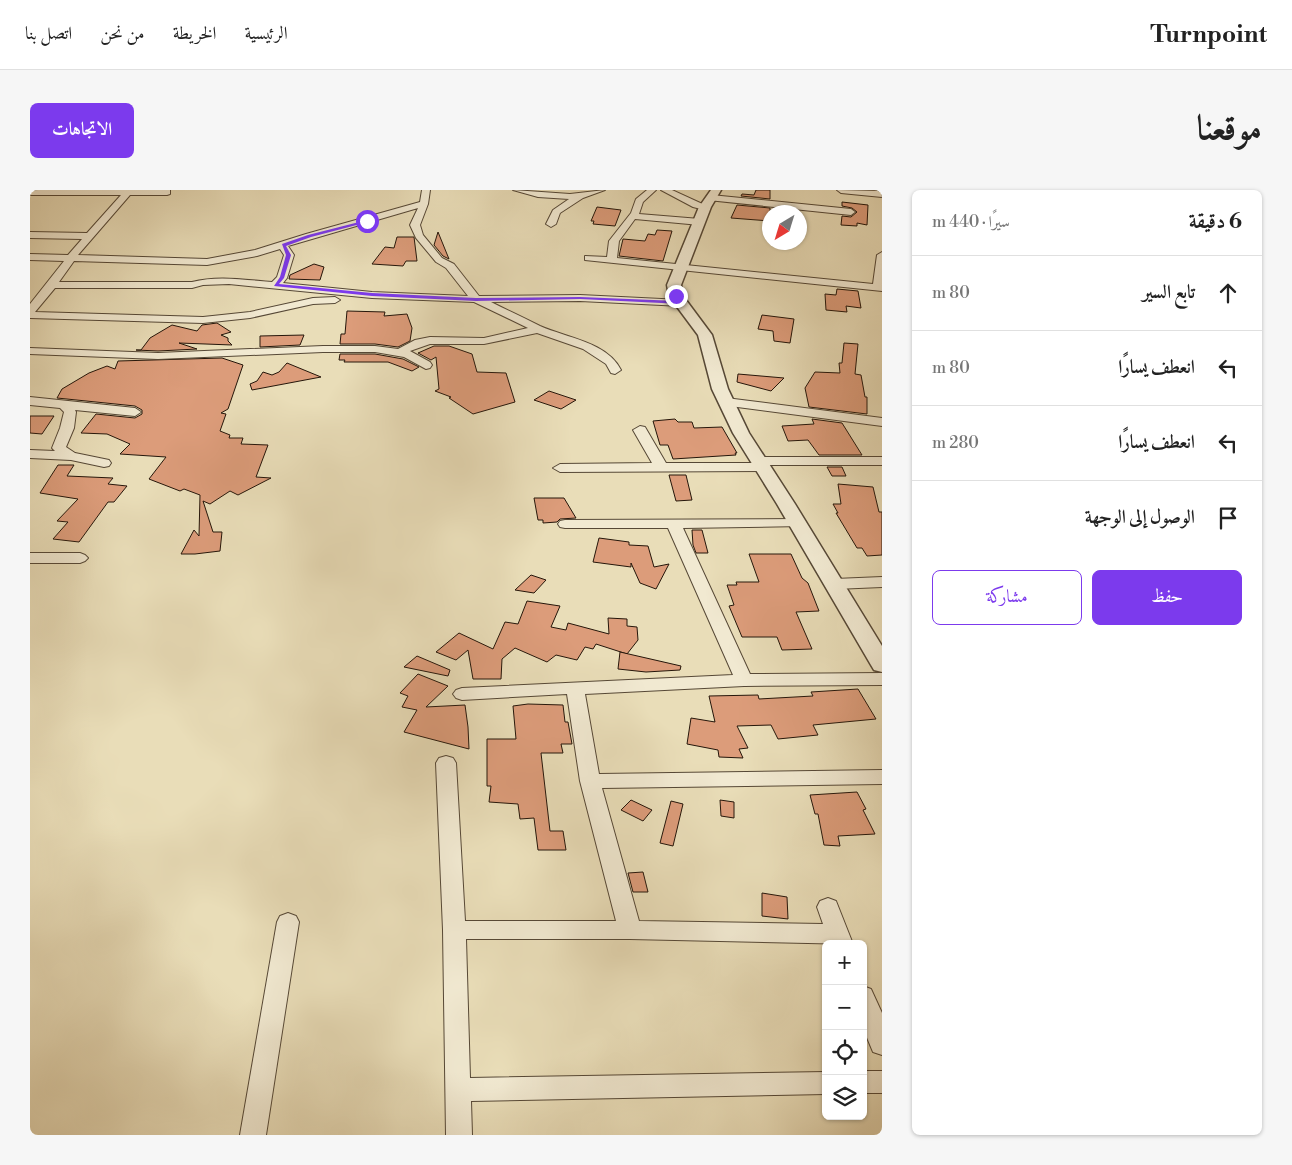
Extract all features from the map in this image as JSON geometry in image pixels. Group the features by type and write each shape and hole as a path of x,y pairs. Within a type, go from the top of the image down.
{"street":[{"path":"426,190 424,204 416,225 419,236 439,260 450,266 476,300 538,329 587,347 611,362 615,370"},
{"path":"517,190 558,197 579,197"},
{"path":"551,224 556,212 579,197 601,190"},
{"path":"612,260 614,241 632,216 639,201 652,190"},
{"path":"665,190 696,206 708,204"},
{"path":"841,190 882,194"},
{"path":"30,313 52,286 71,258 127,191"},
{"path":"30,192 167,192"},
{"path":"30,257 192,263 231,259 424,204"},
{"path":"632,216 708,204 851,212"},
{"path":"708,204 674,285 676,296 705,334 720,389 742,433 835,584 882,665"},
{"path":"30,235 90,236"},
{"path":"275,285 282,278 288,255 283,245"},
{"path":"588,258 880,287 882,255"},
{"path":"52,286 192,285 202,282 229,281 372,295 476,300 580,298 682,303"},
{"path":"30,313 203,320 250,315 313,300 410,296"},
{"path":"400,353 405,349 438,339 482,341 514,336 538,329"},
{"path":"30,351 158,356 323,349 375,349 407,354 426,365"},
{"path":"30,401 135,412"},
{"path":"726,402 882,422"},
{"path":"64,405 70,412 67,428 59,448 71,456"},
{"path":"640,430 662,468"},
{"path":"30,454 71,456 104,462"},
{"path":"560,468 662,468 882,461"},
{"path":"565,524 798,523"},
{"path":"674,524 744,680"},
{"path":"30,558 80,558"},
{"path":"835,584 882,582"},
{"path":"462,694 744,680 882,679"},
{"path":"575,688 590,781 630,930"},
{"path":"446,763 454,930 459,1135"},
{"path":"590,781 882,777"},
{"path":"454,930 630,930 840,939 828,907"},
{"path":"253,1135 288,922"},
{"path":"867,1006 882,1044"},
{"path":"867,1082 882,1082"},
{"path":"458,1090 822,1083"}],"building":[{"path":"756,190 770,190 770,199 741,196 742,194 754,195"},
{"path":"842,202 868,205 867,225 857,223 857,226 841,225 842,216 851,217 857,212 852,208 842,206"},
{"path":"737,205 762,207 762,220 731,218"},
{"path":"597,207 621,210 615,226 593,224 594,221 591,221"},
{"path":"657,230 672,231 663,261 619,256 623,239 645,241 648,234 655,235"},
{"path":"438,232 449,259 443,256 434,245"},
{"path":"397,237 414,237 417,261 406,261 403,266 372,264 385,247 394,248"},
{"path":"314,264 324,267 320,280 289,279 290,275"},
{"path":"837,289 858,291 861,308 846,306 847,312 826,310 825,294 836,295"},
{"path":"347,311 385,312 384,316 407,314 412,328 410,341 398,347 375,344 340,344 341,334 345,334"},
{"path":"762,315 794,319 790,343 774,341 773,331 758,329"},
{"path":"217,323 231,332 221,335 228,338 232,345 179,343 197,349 158,351 136,350 141,350 150,338 172,325 197,331 202,325"},
{"path":"304,335 300,345 260,347 260,336"},
{"path":"844,343 858,344 855,374 861,375 865,397 867,397 867,414 809,407 805,388 815,372 840,373 839,363 842,363"},
{"path":"434,346 449,346 472,354 477,372 506,373 515,402 473,414 449,398 451,397 435,391 439,389 436,357 431,360 418,353"},
{"path":"340,354 375,354 403,359 419,367 412,371 388,362 344,362 345,360 339,360"},
{"path":"222,358 243,365 228,409 221,413 226,414 220,431 230,435 229,438 243,438 241,444 268,445 256,477 271,478 238,495 230,491 210,504 203,501 213,532 222,532 220,551 181,554 194,530 199,536 200,495 184,489 180,491 149,479 166,457 120,454 130,444 107,434 81,433 96,414 135,418 142,414 142,410 135,406 57,398 62,389 89,373 107,366 115,369 118,361"},
{"path":"287,363 321,377 252,390 250,384 257,381 263,372 272,375 279,372"},
{"path":"738,374 784,378 771,391 737,382"},
{"path":"549,391 576,400 561,409 534,400"},
{"path":"30,416 54,416 42,434 30,433"},
{"path":"675,419 678,422 692,422 694,428 722,427 737,453 735,453 736,455 673,459 668,445 660,445 653,421"},
{"path":"812,419 842,423 862,455 819,455 808,440 788,441 782,426 814,424"},
{"path":"58,465 74,465 67,476 113,478 108,484 127,486 114,502 108,502 79,542 53,539 68,522 57,521 78,499 40,493"},
{"path":"827,467 842,467 846,476 832,476"},
{"path":"669,475 686,475 692,500 676,501"},
{"path":"838,484 873,487 879,512 882,512 882,555 867,556 862,548 857,548 836,513 838,513 833,504 841,504"},
{"path":"534,498 564,498 576,518 543,523 543,520 538,520"},
{"path":"692,530 702,530 708,553 696,553 693,545"},
{"path":"599,538 629,542 629,545 648,546 654,567 669,564 656,589 640,583 631,563 631,567 593,562"},
{"path":"749,554 791,554 802,578 808,583 819,611 796,612 812,649 782,650 777,637 742,637 729,606 734,605 727,585 737,585 736,582 759,582"},
{"path":"531,575 546,580 534,593 515,590"},
{"path":"527,601 560,606 551,627 566,630 568,623 609,634 608,618 627,619 627,626 637,627 638,640 627,654 596,644 593,649 585,647 577,660 556,655 547,662 515,648 502,659 501,679 473,679 468,650 456,660 436,652 459,633 493,649 505,622 518,624"},
{"path":"620,652 681,666 680,670 646,672 618,669"},
{"path":"417,656 450,670 448,676 404,667"},
{"path":"418,674 448,686 426,707 465,705 469,749 404,732 417,710 402,707 408,696 400,693"},
{"path":"858,689 876,719 813,725 818,735 778,739 771,725 737,726 748,748 739,749 743,758 719,757 718,750 687,744 691,718 715,722 709,696 758,695 759,699 813,696 811,692"},
{"path":"528,704 563,705 565,722 568,722 572,744 561,744 563,753 541,753 550,831 563,831 566,850 538,850 534,818 520,819 518,804 489,802 491,786 487,786 487,739 516,739 513,706"},
{"path":"857,792 866,809 863,810 875,834 838,836 840,846 824,845 818,814 815,814 810,795"},
{"path":"631,800 652,810 643,821 621,810"},
{"path":"720,800 734,802 734,818 721,816"},
{"path":"671,801 683,804 673,846 660,843"},
{"path":"643,872 648,892 633,892 628,873"},
{"path":"762,893 787,897 788,919 762,916"}],"route":[{"path":"367,221 309,236 283,245 288,255 282,278 275,285 372,295 476,300 580,298 682,303 676,296"}]}
